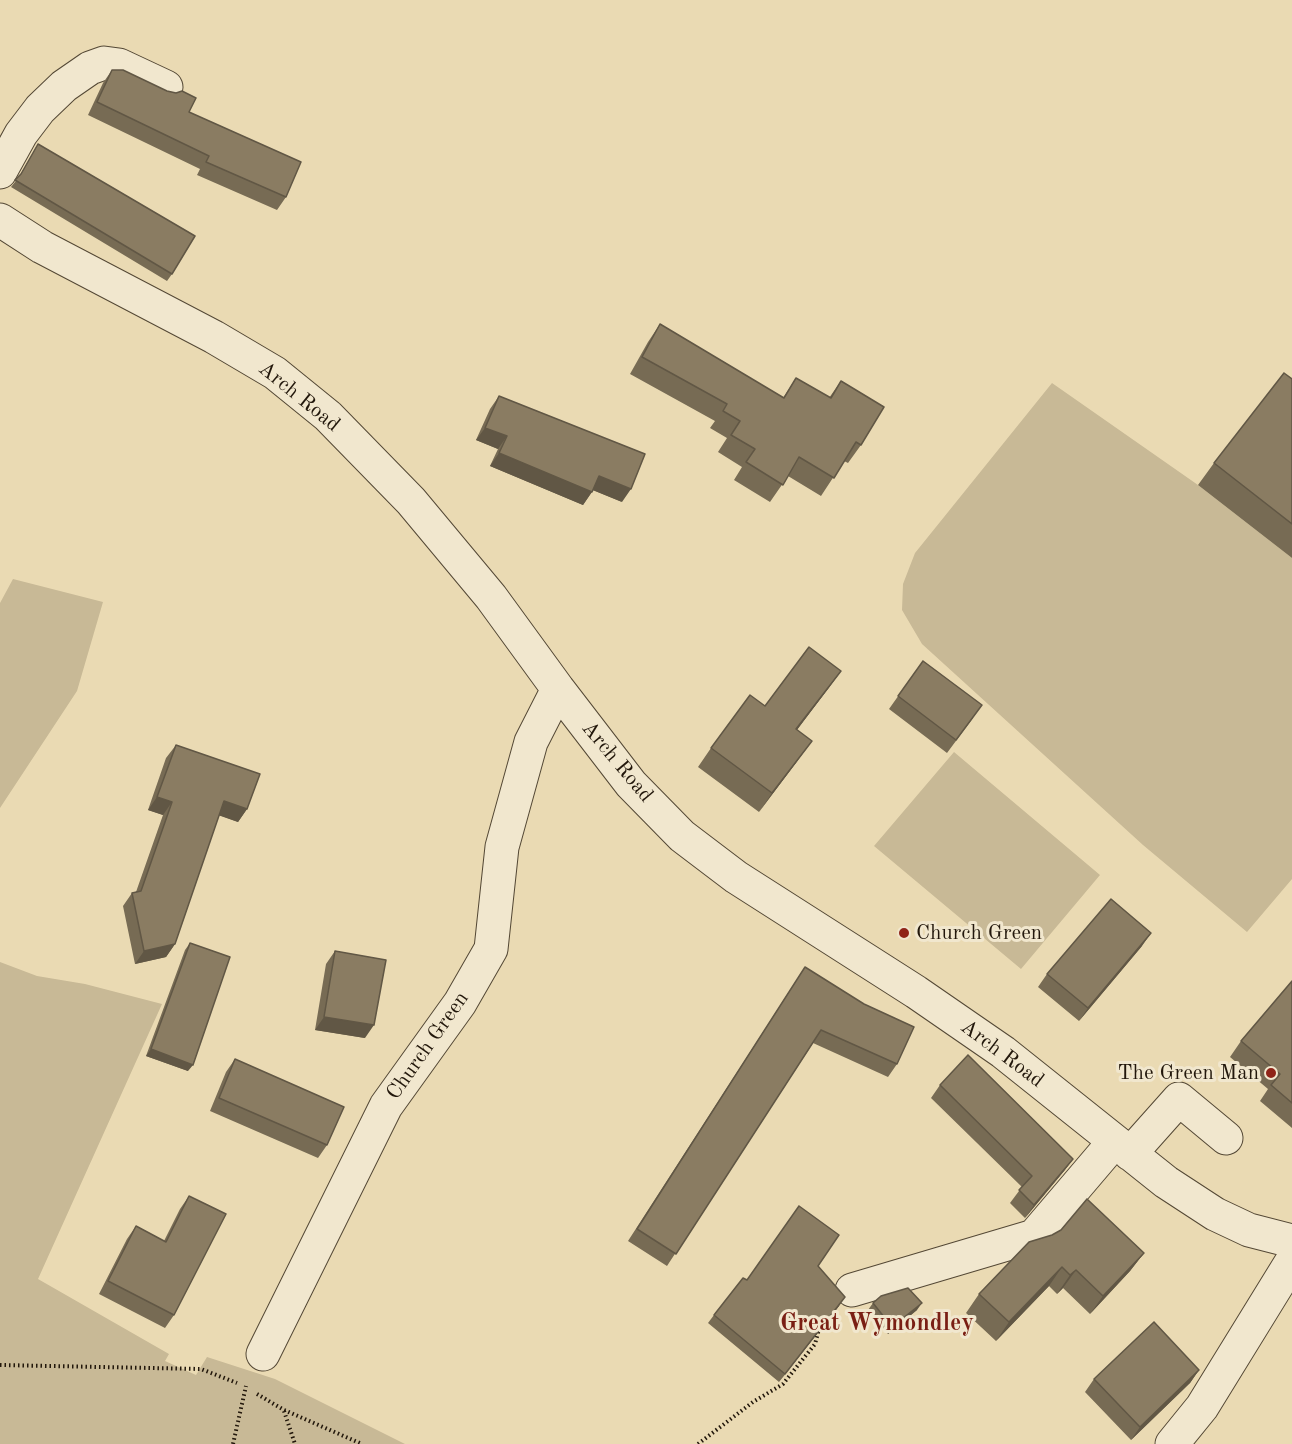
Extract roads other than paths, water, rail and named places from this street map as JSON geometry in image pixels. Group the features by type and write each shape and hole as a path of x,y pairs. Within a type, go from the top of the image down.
{"street":[{"path":"0,172 21,134 40,109 64,86 90,69 104,63 119,65 166,87"},
{"name":"Arch Road","path":"0,220 42,247 214,336 275,373 328,416 411,501 491,597 631,783 682,836 736,877 916,992 1003,1052 1166,1182 1215,1214 1249,1230 1292,1241"},
{"name":"Church Green","path":"263,1354 386,1106 460,1003 491,949 502,847 531,742 558,689"},
{"path":"852,1290 1034,1236 1122,1148 1179,1099 1226,1138"},
{"path":"1172,1444 1202,1407 1292,1261"}],"place":[{"name":"Church Green","path":"904,933"},
{"name":"The Green Man","path":"1271,1073"}],"district":[{"name":"Great Wymondley","path":"877,1324"}]}
